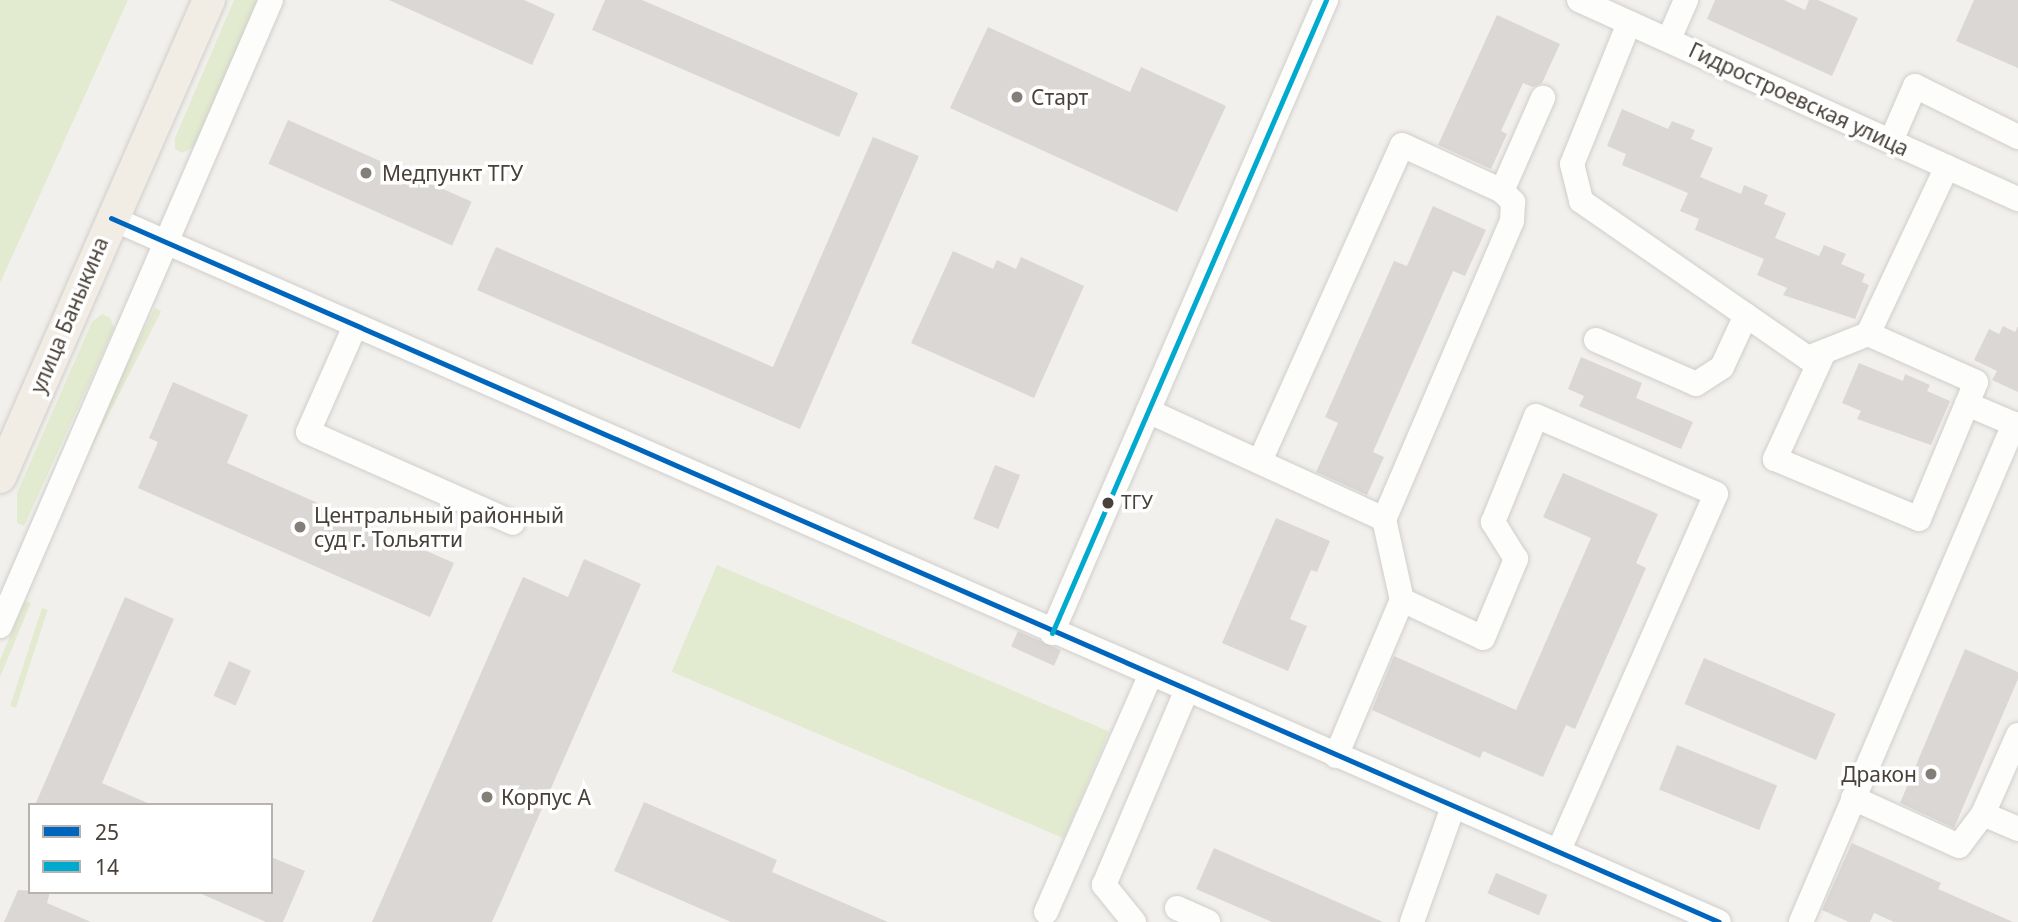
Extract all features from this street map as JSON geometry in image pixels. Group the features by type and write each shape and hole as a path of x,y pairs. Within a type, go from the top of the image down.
{"main road":[{"name":"улица Баныкина","path":"0,477 111,218 209,0"}],"street":[{"path":"0,626 168,244 271,0"},
{"path":"1052,633 1326,0"},
{"name":"Гидростроевская улица","path":"1579,0 2018,199"},
{"path":"1669,39 1686,0"},
{"path":"1629,23 1572,164 1581,201 1808,358 1868,334 1947,167"},
{"path":"1891,141 1915,86 2018,137"},
{"path":"1502,191 1543,98"},
{"path":"1260,461 1402,145 1502,191 1513,202 1512,221 1384,519 1402,600 1336,756"},
{"path":"111,218 1186,692 1558,852 1684,915 1719,922"},
{"path":"1596,340 1696,384 1722,368 1746,315"},
{"path":"355,326 308,432 513,523"},
{"path":"1824,352 1775,459 1919,519 1976,382 1868,334"},
{"path":"1801,922 2016,425 1967,404"},
{"path":"1148,411 1384,519"},
{"path":"1402,600 1483,638 1516,559 1493,522 1536,416 1716,494 1558,852"},
{"path":"1046,912 1150,676"},
{"path":"1134,922 1104,885 1186,692"},
{"path":"1853,798 1959,846 1983,814 2018,735"},
{"path":"1412,922 1453,807"},
{"path":"1983,814 2018,830"},
{"path":"1177,908 1208,922"}],"green space":[{"path":"0,0 128,0 0,283"},
{"path":"234,0 259,0 194,147 182,153 175,149 175,138"},
{"path":"155,308 161,311 89,453 83,450"},
{"path":"102,314 110,318 114,328 24,526 17,523 17,493 92,322"},
{"path":"717,565 1109,731 1064,838 672,672"},
{"path":"25,601 31,603 0,677 0,660"},
{"path":"42,608 48,610 16,708 10,706"}],"building":[{"path":"389,0 524,0 555,14 532,65"},
{"path":"605,0 642,0 858,93 839,137 592,30"},
{"path":"1715,0 1784,0 1805,10 1809,0 1818,0 1858,18 1832,76 1707,19"},
{"path":"1974,0 2018,0 2018,68 1956,41"},
{"path":"1497,15 1560,44 1542,83 1533,87 1523,83 1501,131 1507,134 1491,169 1438,145"},
{"path":"988,27 1130,92 1141,67 1226,106 1177,212 950,108"},
{"path":"1622,109 1668,129 1672,121 1695,130 1691,139 1713,148 1700,177 1741,194 1744,185 1768,195 1764,204 1786,213 1775,238 1819,256 1824,245 1846,254 1841,264 1865,274 1862,282 1869,285 1855,319 1783,295 1787,288 1757,275 1764,259 1695,230 1699,219 1680,211 1688,193 1622,165 1626,154 1607,146"},
{"path":"288,120 472,202 452,246 268,164"},
{"path":"873,137 919,156 800,429 477,290 496,247 773,367"},
{"path":"1433,206 1486,230 1465,276 1453,271 1373,452 1384,457 1367,495 1316,472 1338,423 1325,417 1394,261 1407,266"},
{"path":"953,251 993,269 997,260 1016,269 1021,257 1084,286 1034,398 911,343"},
{"path":"2003,326 2015,332 2018,326 2018,392 1992,380 1997,371 1974,360 1989,329 1999,334"},
{"path":"1581,357 1642,383 1636,398 1693,422 1681,449 1579,406 1584,396 1568,389"},
{"path":"1859,363 1903,381 1905,374 1930,385 1927,391 1950,401 1931,445 1857,419 1861,411 1842,403"},
{"name":"Центральный районный суд г. Тольятти","path":"173,382 248,415 227,463 454,563 430,617 138,488 158,442 149,438"},
{"path":"995,465 1020,475 998,529 973,519"},
{"path":"1563,473 1658,514 1636,563 1646,568 1575,729 1566,725 1543,777 1483,751 1480,758 1372,710 1394,656 1516,710 1591,538 1543,517"},
{"path":"1276,518 1330,541 1317,572 1311,570 1290,619 1307,626 1288,671 1222,643"},
{"name":"Корпус А","path":"584,559 641,584 492,922 372,922 523,577 568,597"},
{"path":"125,597 174,619 102,783 147,803 36,803"},
{"path":"1018,631 1061,650 1054,666 1011,647"},
{"path":"1965,649 2018,672 2018,679 1954,828 1900,803"},
{"path":"1704,658 1836,714 1816,760 1684,704"},
{"path":"229,661 251,671 235,705 214,696"},
{"path":"1677,745 1777,785 1759,830 1659,790"},
{"path":"644,802 777,860 772,872 888,922 731,922 614,871"},
{"path":"1852,843 1941,883 1938,889 2013,922 1894,922 1874,913 1870,922 1849,922 1822,910"},
{"path":"1214,848 1383,922 1272,922 1196,889"},
{"path":"273,858 305,871 283,922 266,922 202,894 273,894"},
{"path":"1496,873 1548,895 1539,915 1487,893"},
{"path":"18,890 28,891 28,894 49,894 47,903 91,922 4,922"}],"transit line":[{"name":"14","path":"1052,633 1326,0"},
{"name":"25","path":"111,218 1719,922"}],"place":[{"name":"Старт","path":"1017,97"},
{"name":"Медпункт ТГУ","path":"366,173"},
{"name":"ТГУ","path":"1108,503"},
{"name":"Центральный районный суд г. Тольятти","path":"300,527"},
{"name":"Дракон","path":"1931,774"},
{"name":"Корпус А","path":"487,797"}]}
